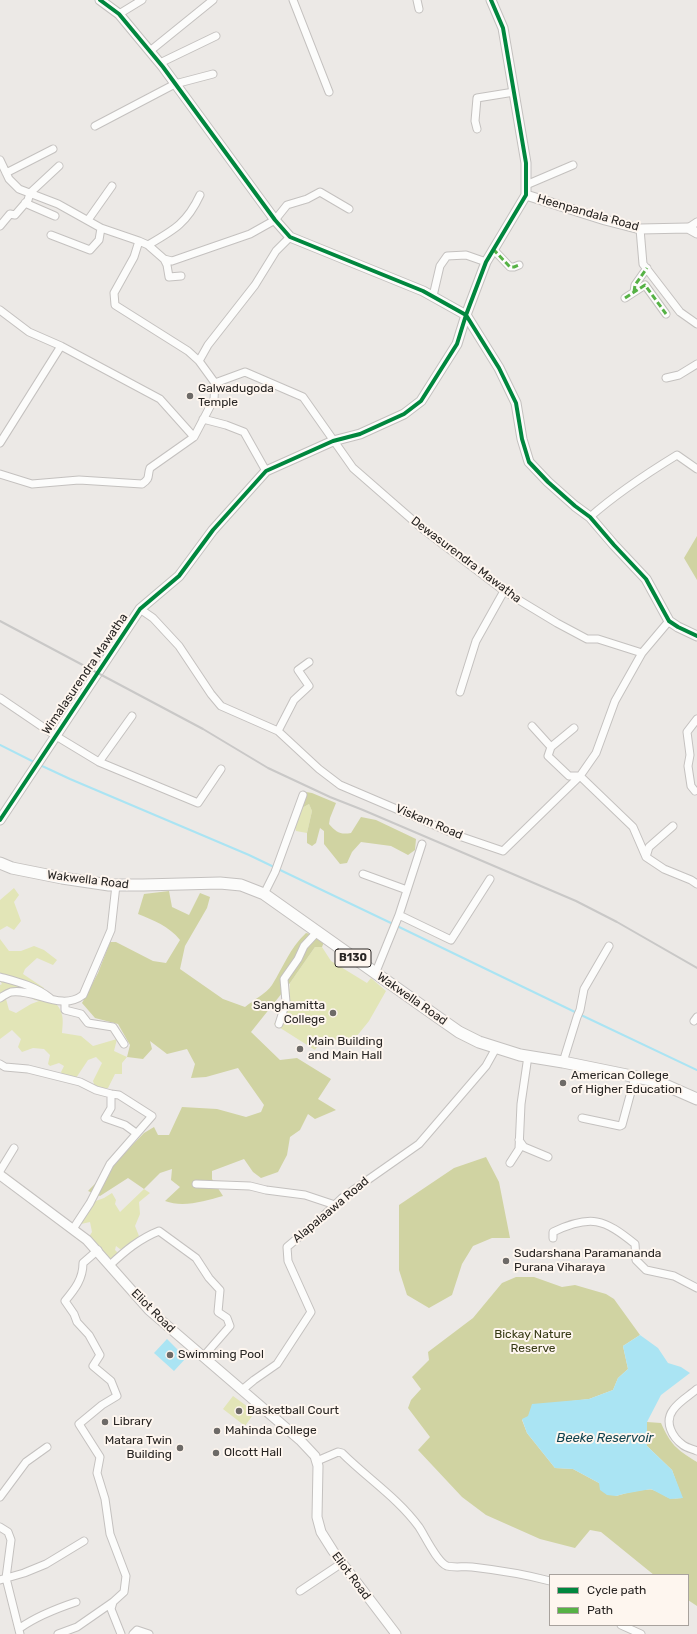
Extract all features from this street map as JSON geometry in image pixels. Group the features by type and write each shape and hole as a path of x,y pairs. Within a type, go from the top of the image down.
{"main road":[{"name":"Wakwella Road","path":"0,863 12,868 55,877 116,885 220,883 241,885 264,894 459,1032 479,1042 528,1056 635,1077 662,1084 697,1099"}],"street":[{"path":"100,0 119,14 160,63 275,220 290,238 433,296 466,315 499,368 516,403 522,439 529,462 575,506 590,517 614,546 646,579 669,621 697,636"},
{"path":"119,14 142,0"},
{"path":"150,51 213,0"},
{"path":"293,0 329,92"},
{"path":"417,0 419,9"},
{"path":"203,419 226,425 244,432 266,471 333,442 360,434 404,414 420,401 457,344 486,262 526,195 526,164 504,28 491,0"},
{"path":"160,63 216,36"},
{"path":"95,126 175,84 214,74"},
{"path":"478,129 475,121 477,98 514,92"},
{"path":"6,173 53,149"},
{"path":"0,160 9,179 20,189 58,204 102,228 139,241 148,246 164,259 167,265 169,277 181,276"},
{"path":"0,226 10,214 16,215 28,200 30,193 59,166"},
{"path":"526,185 573,166"},
{"path":"88,220 112,186"},
{"path":"164,259 172,261 250,234 275,220 287,205 307,199 320,192 349,209"},
{"path":"148,246 180,225 193,210 200,195"},
{"name":"Heenpandala Road","path":"526,195 598,218 640,229 688,228"},
{"path":"25,203 55,216"},
{"path":"697,222 688,228 697,233"},
{"path":"51,235 90,250 99,240 102,228"},
{"path":"640,229 644,264 646,268 680,312 697,324"},
{"path":"200,361 208,345 255,285 276,251 290,238"},
{"path":"0,474 32,484 78,480 142,484 147,481 150,468 194,437 214,399 215,383 200,361 188,351 115,305 114,293 134,257 139,241"},
{"path":"493,249 510,267 514,268 519,265"},
{"path":"433,296 440,266 447,256 466,255 486,262"},
{"path":"634,292 635,285 646,268"},
{"path":"625,298 645,285 666,314"},
{"path":"0,310 29,332 61,346 160,399 194,437"},
{"path":"0,443 61,346"},
{"path":"666,378 679,375 697,364"},
{"name":"Dewasurendra Mawatha","path":"215,383 246,372 303,397 333,442 353,468 376,490 424,530 504,591 587,639 598,639 642,653"},
{"path":"590,517 614,496 642,476 677,455 697,470"},
{"name":"Wimalasurendra Mawatha","path":"0,820 140,609 179,576 214,530 266,471"},
{"path":"460,692 476,641 504,591"},
{"name":"Viskam Road","path":"140,609 153,618 179,646 211,694 221,706 278,731 319,769 340,785 462,837 503,851 580,776 596,753 615,701 642,653 669,621"},
{"path":"278,731 294,700 309,686 298,670 309,662"},
{"path":"0,698 56,736 99,762 198,803 221,769"},
{"path":"99,762 132,716"},
{"path":"695,791 691,786 688,766 690,755 687,732 697,719"},
{"path":"532,726 551,748"},
{"path":"574,728 551,748 548,756 569,776 580,776 633,826 646,857 664,869 697,884"},
{"path":"264,894 276,869 303,796"},
{"path":"646,857 649,847 674,826"},
{"path":"375,974 399,915 422,844"},
{"path":"363,874 407,890"},
{"path":"399,915 451,940 490,879"},
{"path":"0,998 11,992 50,998 65,1002 77,1000 84,995 111,930 116,885"},
{"path":"279,1024 286,1002 284,979 298,960 304,946 318,931"},
{"path":"563,1062 579,1014 584,989 609,946"},
{"path":"0,977 26,984 43,992 50,998"},
{"path":"65,1002 65,1010 81,1014 88,1023 113,1027 124,1044"},
{"name":"Alapalaawa Road","path":"242,1390 277,1364 311,1312 288,1261 288,1247 335,1205 370,1177 419,1144 486,1066 496,1048"},
{"path":"510,1163 519,1149 521,1104 528,1056"},
{"path":"0,1064 5,1067 28,1069 80,1082 96,1090 119,1095 152,1116 110,1164 74,1229"},
{"path":"582,1118 620,1126 622,1125 635,1077"},
{"path":"112,1094 112,1108 105,1118 125,1125 136,1133"},
{"path":"519,1140 524,1147 548,1157"},
{"path":"0,1171 14,1148"},
{"name":"Eliot Road","path":"0,1175 74,1229 98,1250 110,1266 149,1310 300,1440 315,1456 318,1461 317,1517 321,1532 342,1563 396,1634"},
{"path":"196,1184 250,1186 266,1190 305,1194 335,1205"},
{"path":"553,1238 553,1232 577,1222 600,1221 636,1244 636,1260 646,1270 674,1276 697,1288"},
{"path":"110,1266 126,1249 145,1236 159,1231 196,1258 209,1278 220,1290 218,1312 227,1318 230,1326 203,1357"},
{"path":"58,1634 77,1627 113,1602 124,1592 126,1576 110,1534 105,1500 97,1473 100,1457 79,1424 102,1405 117,1396 111,1381 93,1366 100,1355 89,1335 77,1322 65,1300 81,1279 83,1272 82,1263 98,1250"},
{"path":"697,1390 681,1401 672,1411 668,1423 672,1432 683,1445 697,1451"},
{"path":"0,1497 26,1462 47,1447"},
{"path":"318,1461 338,1452 342,1453 401,1506 419,1526 444,1564 448,1566 471,1567 516,1573 549,1581"},
{"path":"0,1527 8,1532 11,1540 3,1579 20,1631 32,1619 50,1610 76,1602"},
{"path":"3,1579 24,1573 46,1564 84,1541"},
{"path":"300,1591 342,1563"},
{"path":"113,1602 111,1609 121,1634"},
{"path":"632,1627 641,1634"},
{"path":"133,1634 137,1630 149,1634"}],"green space":[{"path":"697,536 697,580 684,558"},
{"path":"306,792 336,803 329,824 338,832 344,834 351,833 361,817 376,820 416,839 415,850 408,855 391,846 361,842 352,852 347,863 340,864 324,844 324,831 320,828 316,843 312,846 307,843 307,833 312,811 309,804 302,808 300,807"},
{"path":"309,804 312,811 307,833 296,831 295,822 300,807 302,808"},
{"path":"14,888 19,895 14,902 21,921 14,930 7,926 0,930 0,900"},
{"path":"169,891 172,907 189,915 200,893 210,897 207,908 185,946 180,969 223,999 245,1007 263,994 272,985 291,951 306,933 323,937 324,942 322,947 315,947 290,983 251,1032 280,1060 297,1058 331,1079 318,1099 336,1110 315,1119 308,1114 300,1130 290,1137 287,1155 278,1172 261,1178 253,1172 244,1159 212,1171 212,1179 223,1196 187,1204 165,1201 180,1187 171,1180 172,1169 160,1173 144,1189 128,1178 100,1196 88,1191 144,1133 154,1127 158,1135 169,1135 182,1107 217,1109 246,1117 261,1112 264,1105 238,1068 206,1077 191,1078 195,1064 187,1049 167,1054 150,1041 152,1049 143,1059 127,1057 130,1045 118,1024 95,1018 82,1003 98,973 110,942 116,942 153,961 166,963 180,940 166,927 138,914 144,894"},
{"path":"0,939 9,951 21,951 34,946 44,950 57,960 53,965 37,958 25,969 23,974 44,988 40,1001 50,998 60,1009 63,1017 62,1033 81,1036 93,1046 117,1039 114,1051 127,1057 122,1063 122,1074 115,1074 108,1088 96,1090 93,1081 102,1063 96,1057 88,1060 74,1081 64,1079 61,1072 64,1066 59,1063 50,1066 48,1064 50,1055 44,1049 33,1048 22,1052 18,1047 21,1039 12,1030 0,1039 0,999 6,999 9,1010 16,1013 39,1001 34,1000 30,992 3,992 0,996 0,985 2,984 0,981"},
{"path":"315,947 322,947 331,961 367,983 371,978 386,991 369,1021 352,1042 323,1038 315,1050 274,1024 288,1004 290,983"},
{"path":"486,1157 499,1182 510,1238 492,1238 473,1246 462,1264 452,1295 429,1308 407,1295 399,1270 399,1205 454,1168"},
{"path":"144,1189 150,1193 139,1202 140,1214 135,1226 139,1236 128,1248 120,1249 116,1246 115,1250 119,1254 110,1262 102,1264 98,1254 87,1240 92,1232 90,1222 81,1224 90,1203 104,1198 112,1193 116,1200 115,1204 120,1212"},
{"name":"Bickay Nature Reserve","path":"516,1277 534,1277 562,1287 575,1285 606,1294 614,1299 640,1335 623,1346 628,1369 618,1378 613,1390 589,1399 563,1402 522,1420 527,1433 555,1468 573,1469 599,1483 616,1496 645,1490 653,1490 669,1498 682,1498 672,1470 647,1446 647,1422 661,1423 671,1442 684,1454 697,1462 697,1606 689,1601 689,1574 653,1574 601,1532 590,1530 575,1548 540,1539 486,1515 462,1497 418,1450 430,1437 408,1408 411,1400 421,1389 412,1377 429,1360 428,1352 473,1318 502,1283"},
{"name":"Basketball Court","path":"233,1396 255,1412 245,1426 223,1409"}],"water":[{"name":"Beeke Reservoir","path":"640,1335 658,1348 668,1363 681,1367 690,1373 661,1395 647,1422 647,1446 672,1470 683,1498 670,1499 651,1489 616,1496 607,1495 600,1490 599,1483 573,1469 555,1468 527,1433 522,1419 528,1416 532,1404 589,1399 613,1390 618,1378 628,1369 623,1346"},
{"name":"Swimming Pool","path":"167,1339 186,1358 174,1371 154,1353"}],"waterway":[{"path":"0,745 34,762"},
{"path":"40,765 274,867"},
{"path":"278,869 393,924"},
{"path":"397,926 577,1013"},
{"path":"581,1015 697,1070"}],"railway":[{"path":"0,621 203,729 268,768 330,797 576,901 617,922 697,968"}],"marked path":[{"path":"493,249 510,267 519,265"},
{"path":"634,292 635,285 647,268"},
{"path":"625,298 645,285 666,314"}],"cycle path":[{"path":"100,0 119,14 163,67 275,220 290,237 423,291 466,315 499,368 516,403 522,439 529,462 548,482 590,517 646,579 669,621 697,636"},
{"path":"0,820 140,609 179,576 213,530 266,471 333,441 360,434 404,414 421,401 457,344 486,262 526,195 526,163 503,28 491,0"}],"place":[{"name":"Galwadugoda Temple","path":"190,396"},
{"name":"Sanghamitta College","path":"333,1013"},
{"name":"Main Building and Main Hall","path":"300,1049"},
{"name":"American College of Higher Education","path":"563,1083"},
{"name":"Sudarshana Paramananda Purana Viharaya","path":"506,1261"},
{"name":"Swimming Pool","path":"170,1355"},
{"name":"Basketball Court","path":"239,1411"},
{"name":"Library","path":"105,1422"},
{"name":"Mahinda College","path":"217,1431"},
{"name":"Matara Twin Building","path":"180,1448"},
{"name":"Olcott Hall","path":"216,1453"}]}
